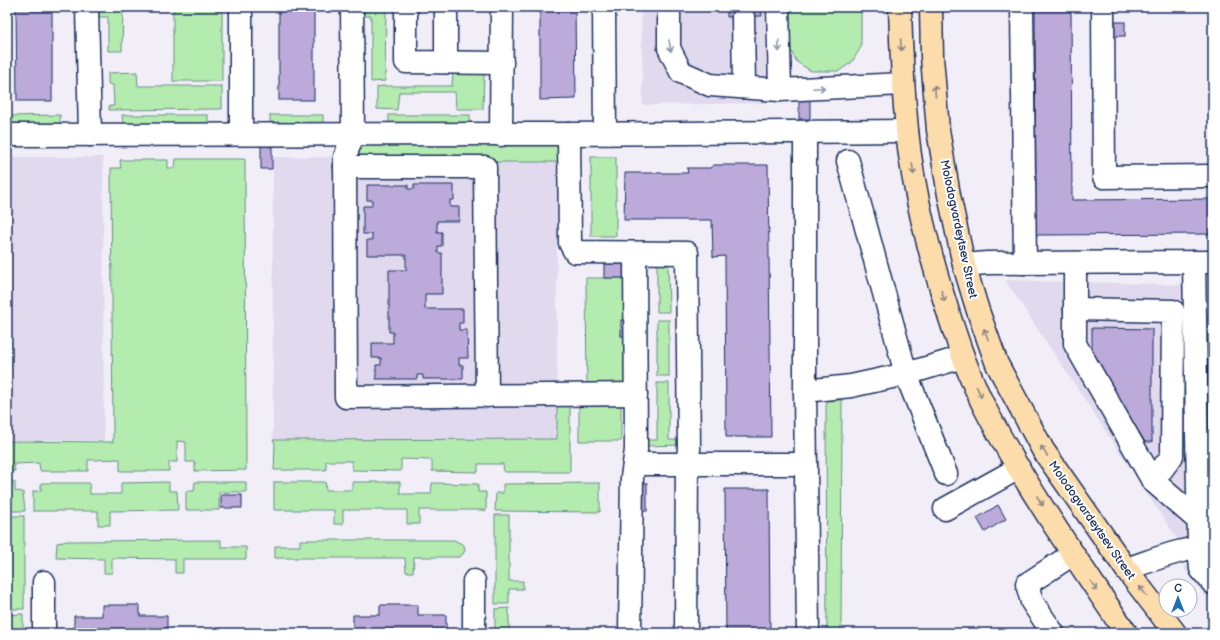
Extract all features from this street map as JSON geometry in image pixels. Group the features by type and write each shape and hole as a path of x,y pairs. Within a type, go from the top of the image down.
{"main road":[{"path":"900,7 903,84 907,131 918,200 939,283 963,357 987,412 1020,468 1073,554 1126,633"},
{"name":"Molodogvardeytsev Street","path":"931,7 932,57 938,130 949,195 964,265 978,311 997,364 1043,450 1126,569 1175,633"},
{"path":"907,131 938,130"}],"lane":[{"path":"87,7 90,135"},
{"path":"241,134 242,7"},
{"path":"352,7 353,134 346,157 346,397 636,394"},
{"path":"406,7 406,62 502,64"},
{"path":"446,7 446,62"},
{"path":"501,135 502,7"},
{"path":"604,7 605,134"},
{"path":"669,7 669,48 681,72 710,85 780,90 903,84"},
{"path":"778,7 780,90"},
{"path":"1022,7 1025,263"},
{"path":"1103,7 1104,177 1213,176"},
{"path":"743,16 744,87"},
{"path":"7,135 501,135 907,131"},
{"path":"805,132 808,633"},
{"path":"569,134 570,242 575,252 687,253 690,449 687,464 686,633"},
{"path":"848,161 906,374 946,474"},
{"path":"346,167 485,167 486,396"},
{"path":"630,633 632,477 634,464 636,394 635,253"},
{"path":"964,265 987,263 1204,262 1195,311 1198,520 1206,547 1202,569 1213,583"},
{"path":"1075,263 1075,344 1153,481 1198,520"},
{"path":"1075,309 1195,311"},
{"path":"1153,481 1172,456 1173,311"},
{"path":"806,391 851,386 906,374 963,357"},
{"path":"634,464 806,464"},
{"path":"945,509 1020,468"},
{"path":"1126,569 1179,552 1206,547"},
{"path":"1053,633 1032,602 1027,584 1073,554"},
{"path":"474,581 474,633"},
{"path":"44,582 44,633"}],"shaded area":[{"path":"641,7 765,7 767,103 643,105"},
{"path":"557,156 557,439 273,440 273,157"},
{"path":"7,157 103,157 104,440 7,440"},
{"path":"1005,280 1190,285 1191,558 1213,558 1213,606 1198,587 1198,578 1191,578 1184,569 1190,558"}],"green space":[{"path":"108,7 137,7 137,9 123,9 122,51 108,51 108,17 94,17 94,9 108,9"},
{"path":"173,7 222,7 222,81 173,81"},
{"path":"386,7 385,81 371,82 371,16 357,16 358,8"},
{"path":"789,7 861,7 861,47 852,62 839,71 811,71 797,62 789,47"},
{"path":"453,71 484,74 483,109 456,109 455,92 399,92 397,110 377,109 377,87 452,86"},
{"path":"137,72 138,86 222,86 222,109 109,110 109,106 114,106 113,85 108,84 108,73"},
{"path":"60,115 60,124 7,124 7,116"},
{"path":"122,115 208,115 208,124 123,124"},
{"path":"270,115 323,115 323,124 270,124"},
{"path":"389,115 470,115 470,124 389,124"},
{"path":"558,144 559,162 491,162 358,157 361,145"},
{"path":"591,157 616,157 616,236 591,236"},
{"path":"176,159 245,159 246,470 195,471 195,462 186,462 186,442 177,441 177,462 169,462 169,471 120,471 120,459 88,460 88,471 40,471 39,463 14,464 15,471 7,471 7,441 113,442 111,168 121,168 120,160 168,160 168,168 175,168"},
{"path":"657,261 668,261 669,312 657,312"},
{"path":"586,278 624,278 625,390 587,390"},
{"path":"657,320 669,320 669,376 657,376"},
{"path":"657,383 669,383 669,440 682,440 682,445 645,446 643,440 657,440"},
{"path":"621,399 621,441 579,441 579,400"},
{"path":"557,400 570,400 570,472 504,472 503,464 478,464 478,472 432,471 432,460 401,459 401,471 352,470 352,461 326,461 326,470 274,470 275,443 273,440 557,439"},
{"path":"842,400 841,633 827,633 826,406 827,401"},
{"path":"7,482 15,482 15,491 23,492 25,511 7,511"},
{"path":"169,482 169,491 177,491 178,510 110,511 110,525 98,525 98,511 33,511 33,491 41,491 41,483 89,483 90,494 121,494 121,483"},
{"path":"195,482 246,482 246,492 219,492 219,510 186,510 186,491 194,491"},
{"path":"274,482 325,482 326,490 352,490 352,482 400,482 400,494 431,494 432,483 478,484 478,492 486,492 486,511 419,510 419,524 407,524 407,510 343,510 343,524 334,524 334,510 274,510"},
{"path":"600,483 600,512 495,511 496,493 503,493 503,484"},
{"path":"495,515 509,515 509,581 523,581 523,589 509,589 509,604 495,604"},
{"path":"7,516 24,516 24,609 7,609"},
{"path":"221,540 221,547 246,547 246,559 183,559 183,573 175,573 175,559 112,558 112,573 104,573 104,559 56,558 57,543 67,541"},
{"path":"300,540 454,540 464,545 465,550 459,557 414,557 413,572 406,572 405,558 275,558 275,546 300,546"},
{"path":"509,608 509,633 495,633 495,609"},
{"path":"23,614 23,633 7,633 7,615"}],"building":[{"path":"16,7 52,7 52,101 17,101"},
{"path":"279,7 314,7 314,100 279,100"},
{"path":"540,7 575,7 576,99 540,100"},
{"path":"727,7 761,7 762,16 727,17"},
{"path":"1035,7 1071,7 1072,200 1213,199 1213,234 1036,235"},
{"path":"1109,22 1125,22 1125,36 1109,36"},
{"path":"799,100 810,100 810,119 799,119"},
{"path":"261,146 272,147 272,169 261,169"},
{"path":"714,165 768,165 771,437 726,437 725,256 713,257 712,220 624,220 625,173 688,173 687,168 710,168"},
{"path":"367,185 408,185 408,189 414,189 414,185 454,185 454,200 450,200 450,207 459,207 459,221 437,221 437,232 442,232 442,246 438,246 438,253 442,253 442,294 425,294 425,309 463,309 463,323 459,323 459,330 467,330 468,358 459,358 459,365 463,365 463,379 423,379 423,375 417,375 417,379 376,379 376,365 381,365 381,358 372,358 372,343 393,343 393,332 389,332 389,270 406,270 406,255 367,255 367,240 372,240 372,234 363,234 363,206 372,206 372,200 367,200"},
{"path":"604,263 624,264 624,278 604,278"},
{"path":"621,320 627,320 627,336 621,336"},
{"path":"1092,328 1152,329 1152,442 1145,442 1092,356"},
{"path":"643,483 647,483 647,511 643,511"},
{"path":"725,489 769,489 770,633 726,633"},
{"path":"221,495 242,495 242,508 221,508"},
{"path":"998,505 1006,519 985,532 977,518"},
{"path":"102,605 140,605 140,616 167,616 167,633 74,633 74,616 102,616"},
{"path":"380,605 418,605 418,615 446,615 446,633 353,633 353,615 380,615"}]}
